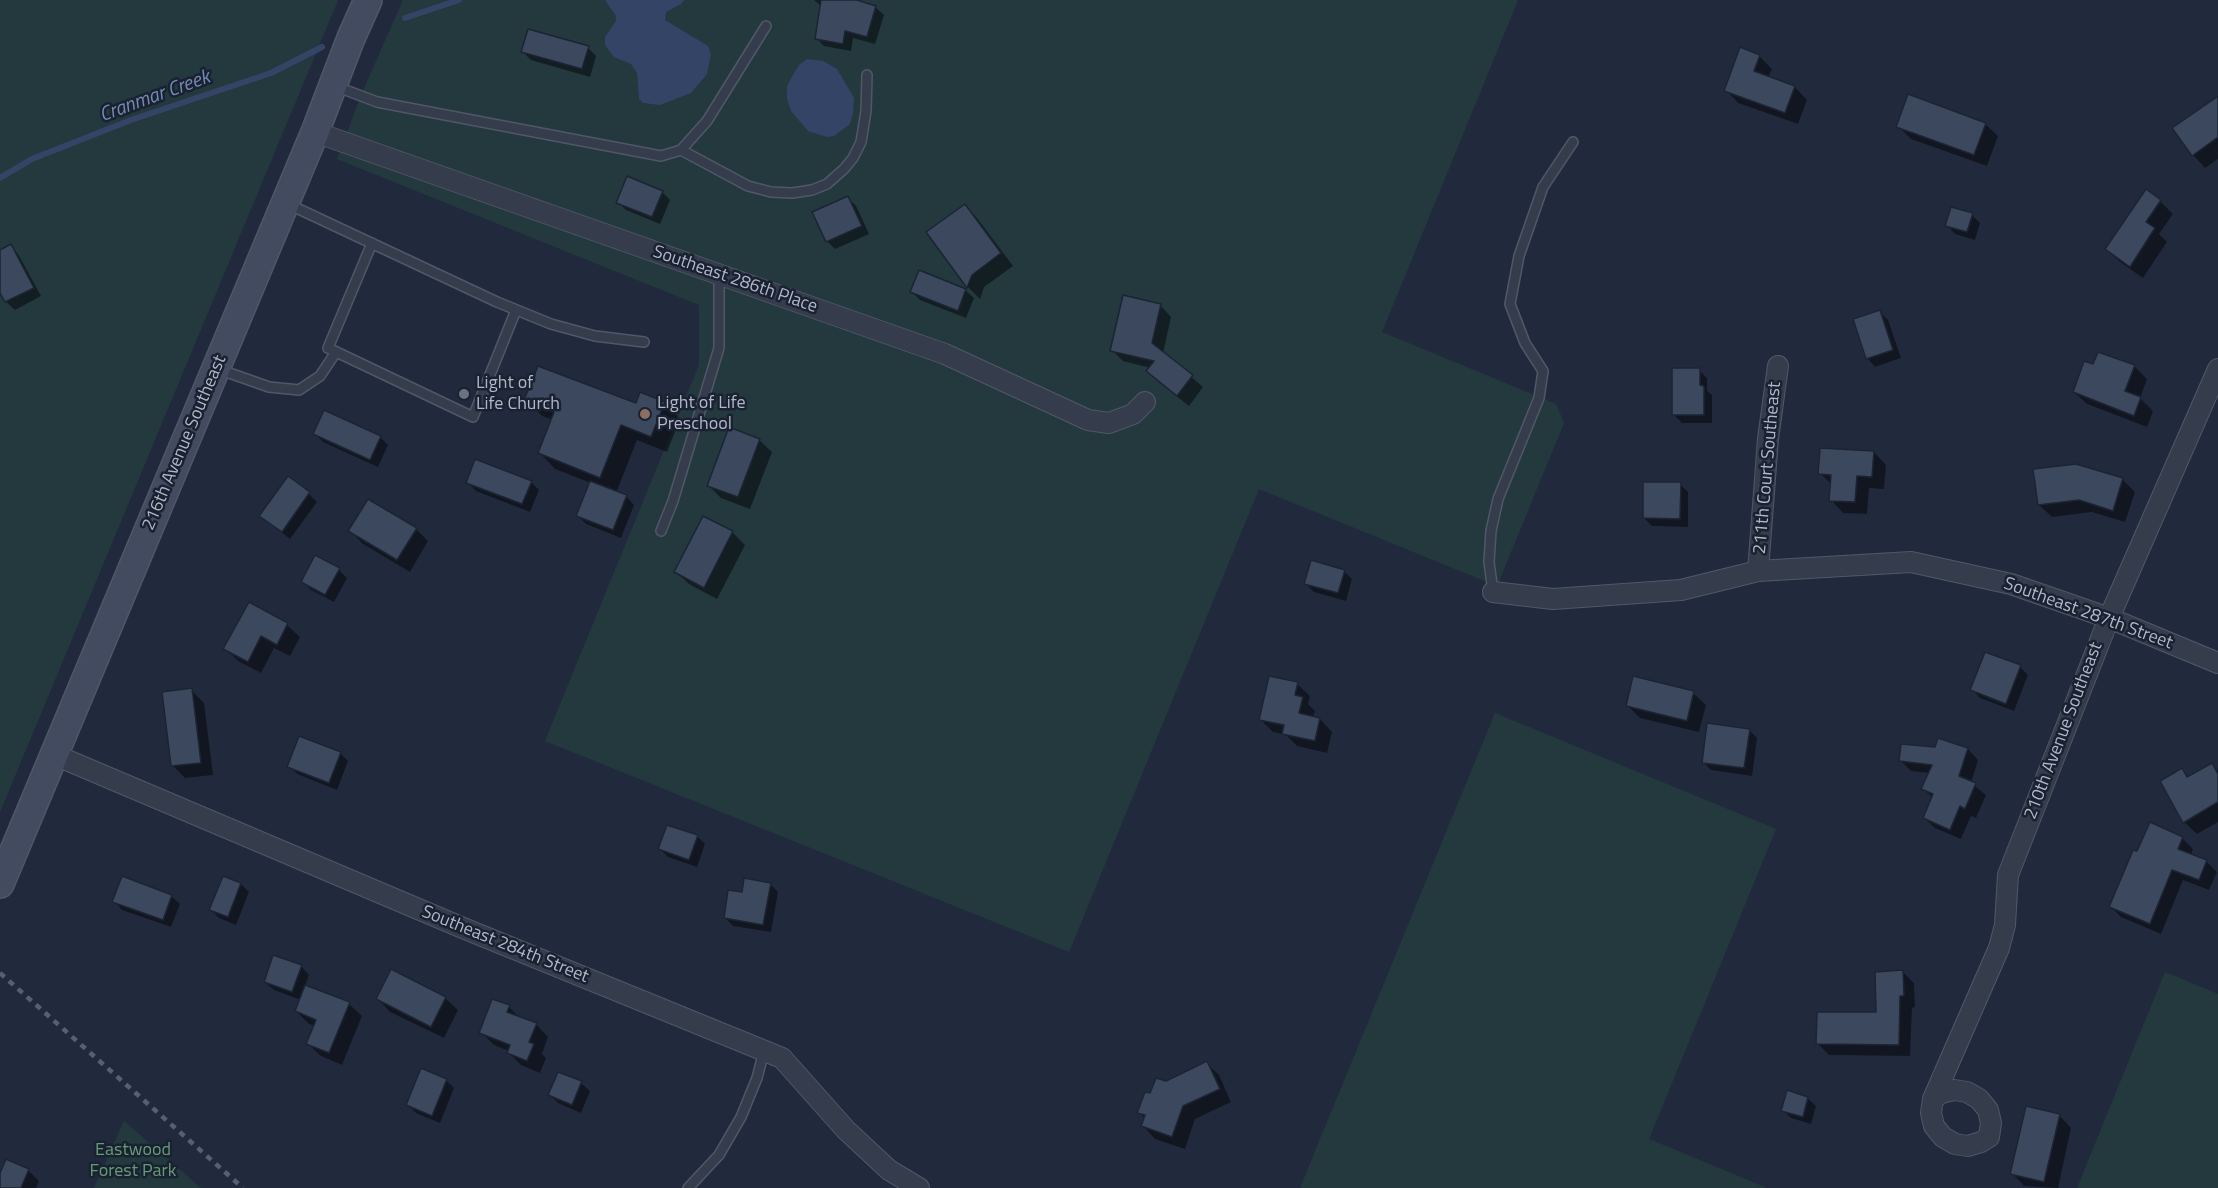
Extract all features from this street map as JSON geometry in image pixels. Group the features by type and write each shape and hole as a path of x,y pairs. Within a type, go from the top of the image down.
{"street":[{"name":"216th Avenue Southeast","path":"0,884 286,203 368,0"},
{"name":"Southeast 286th Place","path":"315,132 945,354 1088,420 1109,423 1133,414 1145,402"},
{"name":"211th Court Southeast","path":"1758,571 1768,440 1778,366"},
{"name":"210th Avenue Southeast","path":"1933,1099 2000,948 2005,925 2008,875 2109,618 2218,369"},
{"name":"Southeast 287th Street","path":"1493,592 1553,600 1681,590 1758,571 1911,562 2012,584 2109,618 2218,663"},
{"name":"Southeast 284th Street","path":"55,755 463,928 782,1058 846,1130 889,1170 919,1188"}],"lane":[{"path":"333,85 377,102 662,156 681,150 707,121 766,26"},
{"path":"681,150 748,186 771,192 792,193 812,190 827,184 853,158 861,142 866,111 867,75"},
{"path":"1493,592 1489,561 1491,531 1498,498 1539,398 1543,371 1525,343 1510,304 1520,256 1543,187 1573,142"},
{"path":"286,203 516,310 551,324 595,336 644,342"},
{"path":"372,243 328,348 473,417 516,310"},
{"path":"661,531 673,501 719,348 719,274"},
{"path":"216,368 270,387 299,390 320,376 336,352"},
{"path":"688,1188 718,1155 741,1117 757,1078 764,1051"}],"green space":[{"path":"0,0 338,0 0,812"},
{"path":"403,0 1518,0 1382,332 1556,404 1564,423 1497,586 1259,489 1069,952 545,741 699,365 699,305 337,159 362,93"},
{"path":"1495,713 1776,829 1649,1139 1767,1188 1300,1188"},
{"path":"2165,972 2218,994 2218,1188 2077,1188"},
{"name":"Eastwood Forest Park","path":"124,1121 201,1188 94,1188"}],"water":[{"path":"605,0 684,0 666,12 665,20 708,46 711,54 707,74 691,93 660,105 643,103 639,99 637,73 631,64 614,57 605,45 605,37 616,21 616,16"},
{"path":"807,59 823,61 837,69 854,98 850,124 834,136 827,137 808,131 791,111 787,99 787,86 800,64"}],"building":[{"path":"821,0 857,0 876,6 867,37 845,31 843,44 815,39"},
{"path":"528,29 589,46 582,69 521,52"},
{"path":"1740,47 1760,55 1754,71 1795,86 1785,113 1724,91"},
{"path":"1908,94 1986,123 1974,155 1896,127"},
{"path":"2218,96 2218,137 2192,156 2172,128"},
{"path":"627,176 663,191 652,217 616,203"},
{"path":"2146,189 2161,200 2146,222 2155,228 2130,267 2105,249"},
{"path":"848,196 862,226 826,242 812,212"},
{"path":"965,204 1001,253 972,275 967,288 926,232"},
{"path":"1951,207 1973,213 1967,232 1945,226"},
{"path":"11,244 34,288 5,302 0,293 0,250"},
{"path":"919,270 966,289 958,311 910,292"},
{"path":"1123,295 1161,304 1152,343 1193,375 1177,396 1146,371 1154,361 1110,351"},
{"path":"1880,310 1893,350 1866,359 1853,319"},
{"path":"2098,352 2135,365 2125,391 2141,397 2134,416 2073,392 2084,361 2093,364"},
{"path":"538,366 636,403 640,392 665,402 651,437 621,425 600,478 538,453 554,412 524,400"},
{"path":"1672,368 1700,368 1700,385 1704,386 1704,415 1672,415"},
{"path":"324,410 381,436 370,460 313,434"},
{"path":"729,427 760,439 738,497 707,486"},
{"path":"1820,448 1874,451 1872,477 1857,476 1855,502 1829,501 1831,475 1818,474"},
{"path":"475,459 532,481 522,504 466,483"},
{"path":"2076,464 2123,478 2113,511 2079,500 2038,505 2033,469"},
{"path":"288,476 310,492 282,532 259,516"},
{"path":"590,481 627,495 613,530 576,516"},
{"path":"1643,482 1681,482 1680,519 1643,518"},
{"path":"368,499 417,528 397,560 348,531"},
{"path":"703,516 733,531 704,588 674,572"},
{"path":"315,555 340,568 325,595 301,582"},
{"path":"1311,560 1345,570 1338,593 1304,584"},
{"path":"249,602 288,623 277,645 261,636 248,662 223,649"},
{"path":"1985,652 2021,665 2006,704 1970,690"},
{"path":"1269,676 1298,682 1295,695 1303,697 1299,713 1320,718 1315,741 1282,734 1284,725 1259,720"},
{"path":"1633,676 1694,691 1687,721 1626,706"},
{"path":"192,688 201,763 171,766 162,692"},
{"path":"1707,723 1750,729 1744,768 1702,763"},
{"path":"299,736 341,752 329,783 287,767"},
{"path":"1938,738 1968,748 1959,776 1976,783 1965,809 1960,806 1950,830 1923,818 1933,794 1921,789 1932,765 1899,761 1901,744 1935,747"},
{"path":"2212,763 2218,774 2218,802 2183,823 2160,781 2182,768 2187,777"},
{"path":"2150,822 2183,837 2178,849 2207,860 2199,880 2172,870 2150,924 2109,907 2133,850 2137,851"},
{"path":"667,825 698,835 689,860 658,849"},
{"path":"122,876 172,895 163,920 112,902"},
{"path":"223,876 241,883 228,917 209,910"},
{"path":"744,878 771,883 763,925 724,918 728,890 742,892"},
{"path":"273,955 302,965 292,992 264,982"},
{"path":"391,969 446,997 431,1027 376,999"},
{"path":"1903,970 1904,996 1900,996 1899,1045 1816,1044 1817,1012 1876,1012 1875,972"},
{"path":"305,985 350,1002 329,1053 306,1044 316,1020 295,1011"},
{"path":"492,999 510,1005 507,1012 537,1023 529,1042 534,1044 527,1061 507,1053 510,1045 479,1033"},
{"path":"1207,1061 1220,1089 1183,1106 1172,1137 1141,1126 1145,1115 1137,1113 1145,1092 1150,1093 1156,1078 1166,1081"},
{"path":"421,1068 447,1079 432,1116 406,1105"},
{"path":"558,1072 582,1081 572,1105 548,1095"},
{"path":"1787,1090 1808,1097 1803,1117 1781,1111"},
{"path":"2026,1106 2060,1114 2044,1182 2010,1174"},
{"path":"6,1159 29,1169 21,1188 0,1188 0,1173"}],"waterway":[{"name":"Cranmar Creek","path":"405,18 459,0"},
{"name":"Cranmar Creek","path":"0,178 32,159 131,120 271,73 322,47"}],"railway":[{"path":"0,973 243,1188"}],"place":[{"name":"Light of Life Church","path":"464,394"},
{"name":"Light of Life Preschool","path":"645,414"}]}
